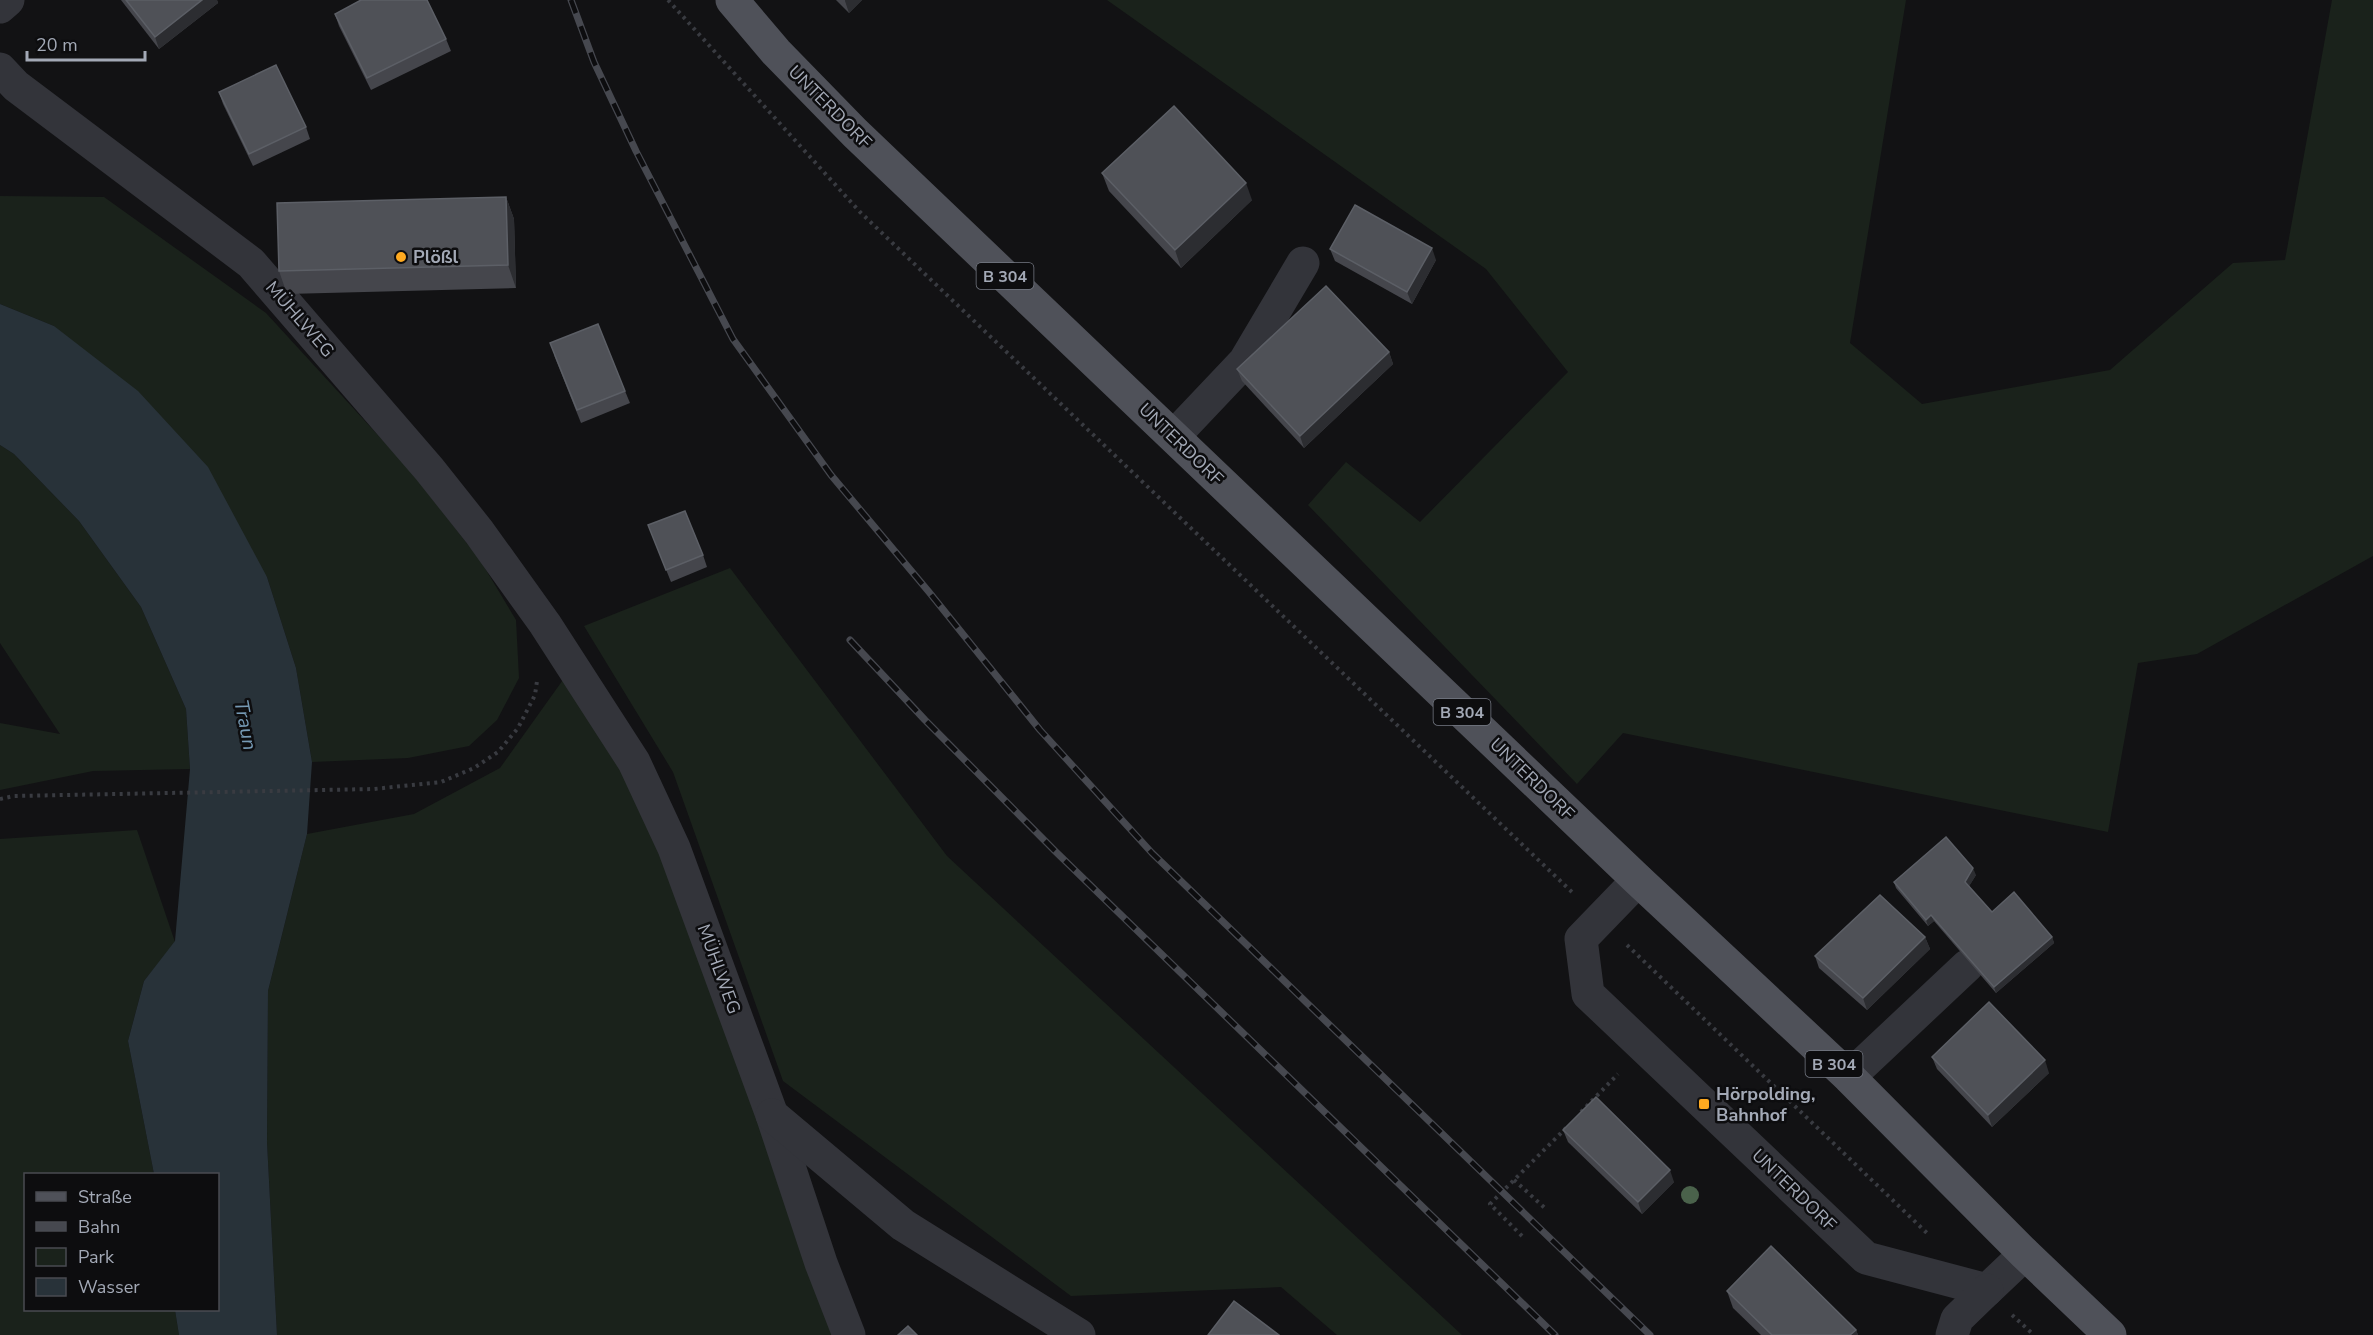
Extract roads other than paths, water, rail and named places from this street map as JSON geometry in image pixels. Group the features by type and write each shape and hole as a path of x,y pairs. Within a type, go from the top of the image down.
{"main road":[{"name":"UNTERDORF","path":"732,0 776,52 855,133 1638,880 1848,1077 2025,1254 2110,1335"}],"street":[{"path":"0,7 8,0"},
{"name":"MÜHLWEG","path":"0,69 16,86 251,263 429,469 479,532 545,624 634,762 664,826 682,869 772,1115 821,1263 849,1335"},
{"path":"1174,436 1245,361 1303,262"},
{"name":"UNTERDORF","path":"1638,880 1581,939 1588,994 1866,1258 1987,1290"},
{"path":"1848,1077 1967,966"},
{"path":"772,1115 903,1225 1079,1335"},
{"path":"1952,1335 1957,1319 2025,1254"}],"water":[{"name":"Traun","path":"0,304 54,326 138,391 208,467 267,577 296,668 312,762 307,834 268,991 267,1142 277,1335 179,1335 175,1311 219,1311 219,1173 154,1173 128,1041 144,981 175,941 190,769 186,709 141,607 79,521 14,454 0,445"}],"railway":[{"path":"571,0 594,62 636,151 733,339 831,475 1040,730 1152,853 1650,1335"},
{"path":"850,640 925,720 1056,852 1555,1335"}],"place":[{"name":"Plößl","path":"401,257"},
{"name":"Hörpolding, Bahnhof","path":"1704,1104"}]}
